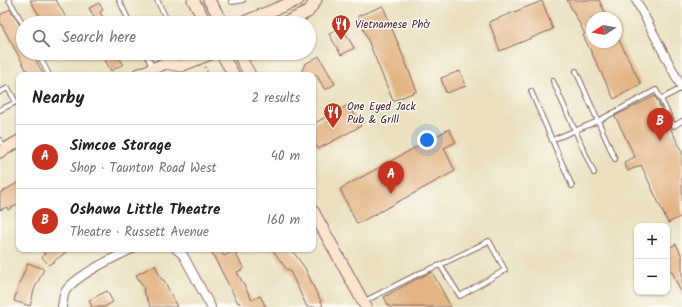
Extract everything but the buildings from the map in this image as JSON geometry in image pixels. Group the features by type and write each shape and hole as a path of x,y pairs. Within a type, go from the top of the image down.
{"main road":[{"path":"193,0 202,16"},
{"path":"210,0 219,16"},
{"path":"258,16 298,0"},
{"path":"299,16 308,12 316,0"},
{"path":"144,72 166,63 181,66 196,60"},
{"path":"225,60 232,72"},
{"path":"242,60 248,72"},
{"path":"2,147 16,142"},
{"path":"316,216 365,305"}],"street":[{"path":"636,0 682,88"},
{"path":"62,307 66,290 80,278 126,252"},
{"path":"180,252 183,255 210,307"}],"lane":[{"path":"9,0 18,16"},
{"path":"119,0 127,16"},
{"path":"157,0 165,16"},
{"path":"232,0 232,2 243,0"},
{"path":"42,60 48,72"},
{"path":"149,60 153,68"},
{"path":"576,71 616,159"},
{"path":"553,81 594,173"},
{"path":"0,92 8,88 16,102 0,110"},
{"path":"661,99 682,88"},
{"path":"552,140 598,121 656,90 674,126 682,120"},
{"path":"531,91 572,186"},
{"path":"365,305 420,272 440,265 489,241 505,270 460,296 440,265"}],"path":[{"path":"204,67 207,72"}],"place":[{"name":"Vietnamese Phở","path":"341,41"},
{"name":"One Eyed Jack Pub & Grill","path":"333,129"},
{"name":"Oshawa Little Theatre","path":"660,141"},
{"name":"Simcoe Storage","path":"391,194"}]}
